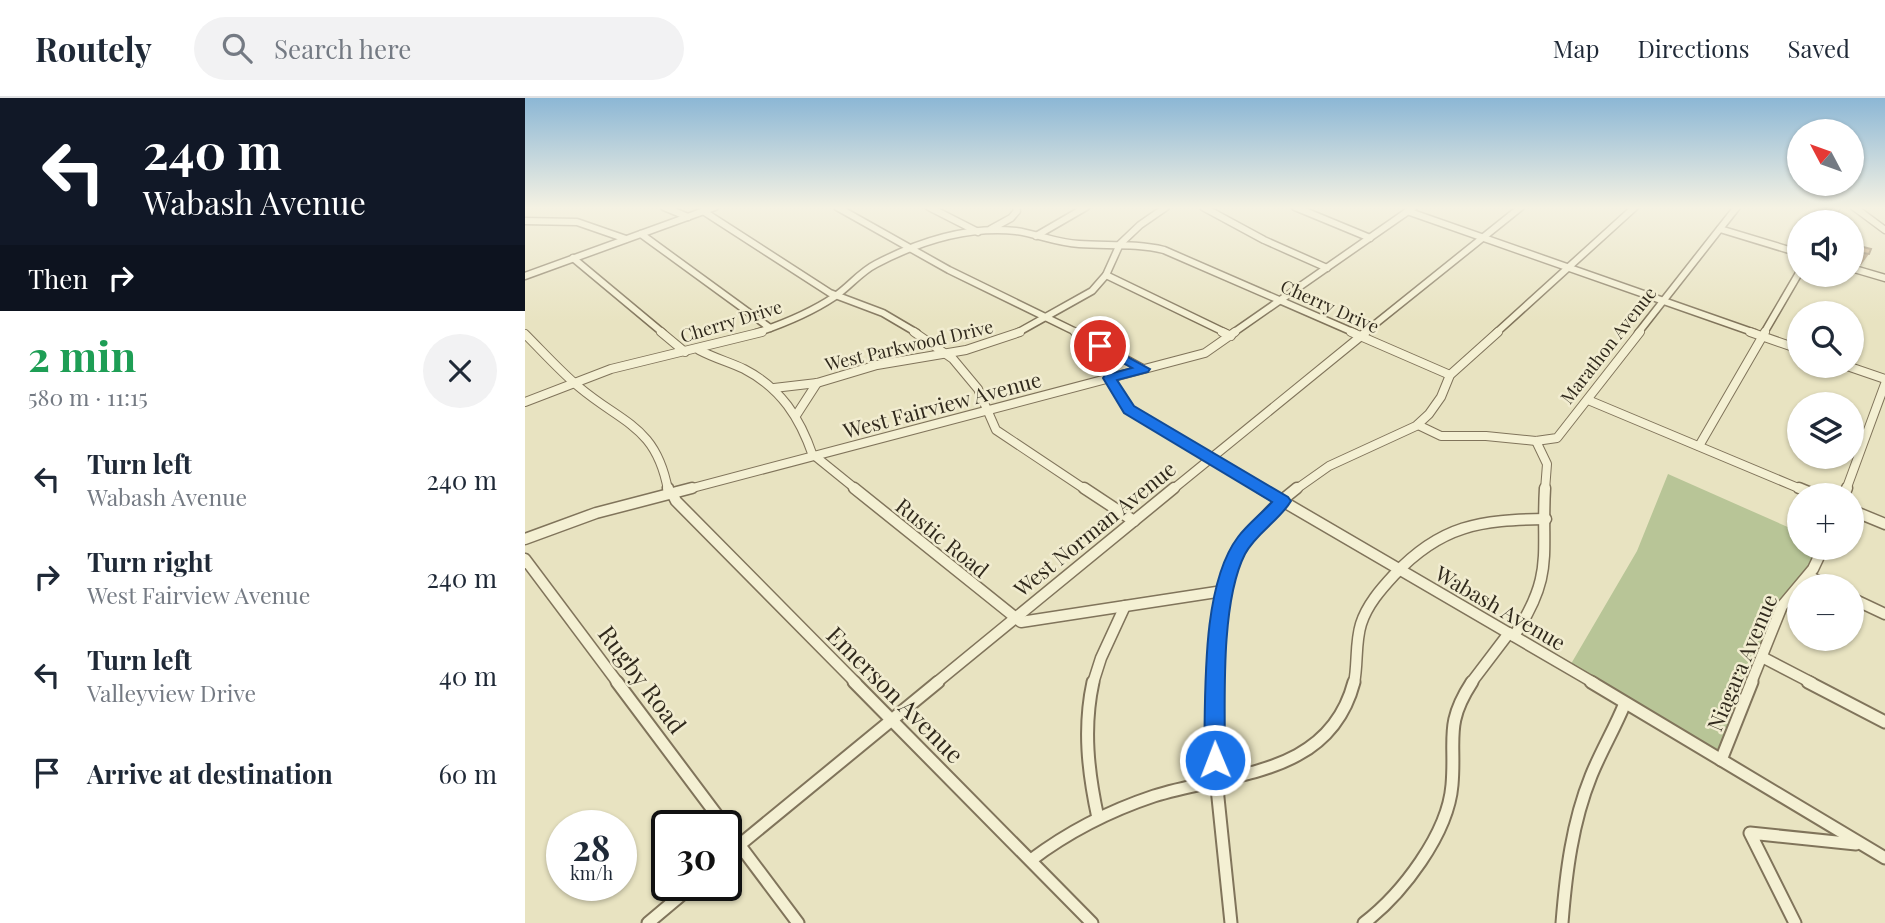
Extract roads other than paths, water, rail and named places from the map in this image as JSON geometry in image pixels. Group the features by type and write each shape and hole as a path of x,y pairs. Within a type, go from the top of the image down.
{"street":[{"path":"525,276 608,246"},
{"path":"657,246 770,328"},
{"path":"757,246 835,295 906,325 946,353 978,389 996,430 1134,520"},
{"path":"906,246 976,284 1048,317 1143,369"},
{"name":"Cherry Drive","path":"525,402 624,366 699,350 770,328 835,295 868,268 922,246"},
{"name":"West Parkwood Drive","path":"774,388 817,383 877,365 995,342 1048,317 1084,296 1106,275 1119,246"},
{"name":"Cherry Drive","path":"1142,246 1164,250 1450,375"},
{"path":"1277,246 1327,268"},
{"name":"West Fairview Avenue","path":"525,539 582,517 1205,353 1359,246"},
{"name":"West Norman Avenue","path":"742,843 1134,520 1475,246"},
{"path":"1505,246 1787,345"},
{"path":"1231,923 1220,850 1216,782 1216,672 1223,591 1235,555 1244,541 1301,485 1328,467 1388,443 1418,425 1437,406 1450,375 1592,246"},
{"name":"Marathon Avenue","path":"1536,441 1557,438 1707,246"},
{"path":"573,258 685,352"},
{"path":"1864,272 1885,278"},
{"path":"1106,275 1231,336"},
{"path":"1699,446 1791,287"},
{"name":"Emerson Avenue","path":"525,334 574,382 647,436 663,463 670,493 676,501 1092,923"},
{"path":"699,350 750,372 774,388 797,414 814,456"},
{"path":"1848,483 1885,381 1864,373"},
{"name":"Wabash Avenue","path":"1109,378 1133,413 1885,858"},
{"name":"West Parkwood Drive","path":"797,414 802,402 817,383"},
{"path":"1588,400 1787,483"},
{"path":"1364,923 1387,906 1401,889 1443,819 1451,796 1450,737 1455,712 1465,694 1533,607 1545,575 1547,456 1536,441 1486,436 1441,436 1418,425"},
{"name":"Rustic Road","path":"814,456 1015,618"},
{"path":"1864,515 1885,524"},
{"path":"1031,860 1098,818 1155,796 1254,773 1285,762 1308,748 1333,725 1343,710 1353,685 1361,622 1375,597 1398,569 1424,545 1464,526 1499,520 1546,519"},
{"name":"Rugby Road","path":"525,559 713,810"},
{"path":"1015,618 1027,622 1223,591"},
{"name":"Niagara Avenue","path":"1721,760 1787,599"},
{"path":"1864,604 1885,614"},
{"path":"1098,818 1086,760 1087,713 1093,677 1104,643 1125,606"},
{"path":"1762,657 1885,722"},
{"path":"1562,923 1570,853 1579,813 1590,778 1625,703"},
{"path":"1795,923 1750,833 1862,844"},
{"name":"Rugby Road","path":"742,848 797,923"},
{"path":"648,923 674,901"}]}
